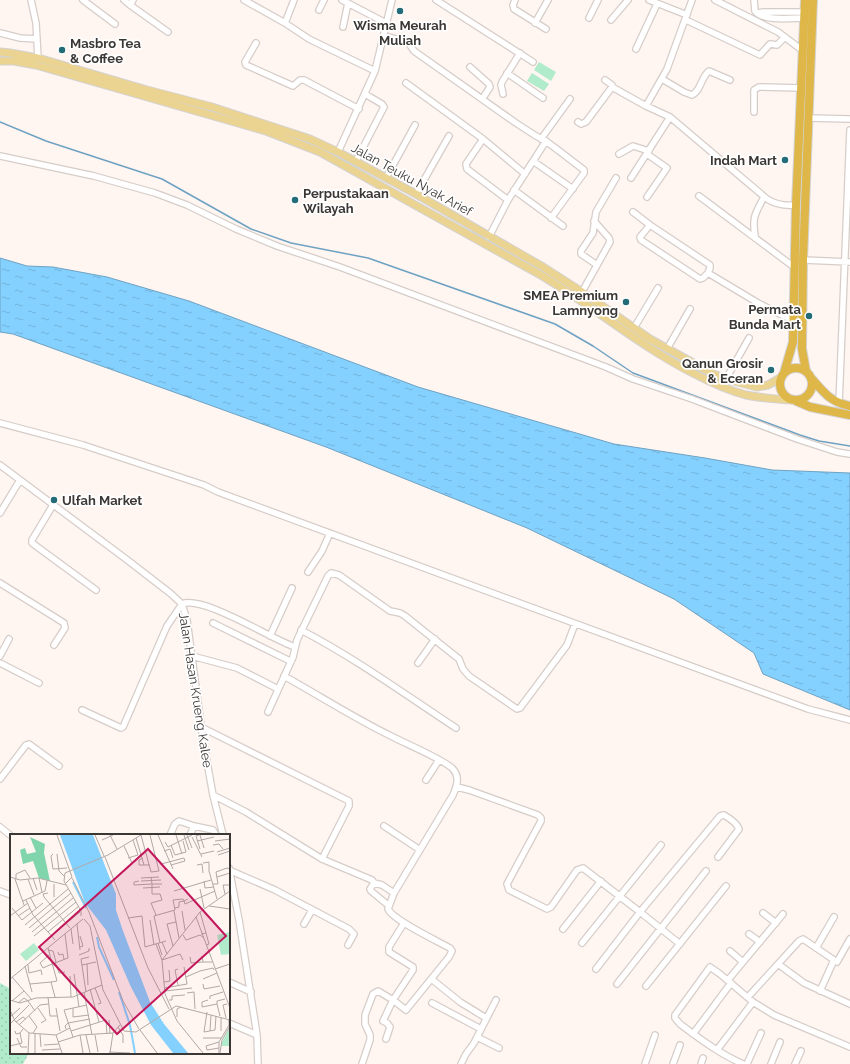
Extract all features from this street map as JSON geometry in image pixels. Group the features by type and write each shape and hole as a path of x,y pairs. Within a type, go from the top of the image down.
{"highway":[{"path":"805,0 796,205 794,321 792,350 780,386 784,395 794,400 810,406 850,415"},
{"path":"813,0 803,260 802,349 806,371 812,380 839,404 850,406"},
{"path":"783,375 792,368 806,371"},
{"path":"794,400 800,400 808,396 812,388 812,380"}],"main road":[{"name":"Jalan Teuku Nyak Arief","path":"0,52 38,58 266,131 320,152 582,292 667,349 726,379 757,387 768,385 783,375"},
{"name":"Jalan Teuku Nyak Arief","path":"0,61 36,65 267,124 310,139 356,161 489,237 541,271 631,336 664,357 705,379 747,395 772,399 794,400"}],"street":[{"path":"31,0 36,24 38,58"},
{"path":"83,0 115,24"},
{"path":"124,0 132,2 168,32"},
{"path":"244,0 285,23 309,39 375,71"},
{"path":"285,23 294,0"},
{"path":"319,10 324,0"},
{"path":"342,0 386,23"},
{"path":"338,152 359,109 375,71 392,0"},
{"path":"436,0 533,62"},
{"path":"516,0 513,5 514,9 546,29"},
{"path":"535,22 548,0"},
{"path":"589,18 598,0"},
{"path":"611,20 628,0"},
{"path":"649,0 760,55 770,44 777,45 785,37"},
{"path":"646,106 662,79 692,0"},
{"path":"715,0 785,37 802,50"},
{"path":"754,0 757,13 763,17 772,18 805,15"},
{"path":"343,27 348,3"},
{"path":"636,49 657,4"},
{"path":"0,33 20,38 37,39"},
{"path":"384,36 408,42 414,51 483,98 516,123 543,140 584,171 552,218"},
{"path":"256,43 245,62 246,65 292,86 300,80 304,80 359,109"},
{"path":"503,94 502,84 520,53"},
{"path":"470,67 490,84 490,87 483,98"},
{"path":"662,79 691,95 696,92 705,74 709,71 730,80"},
{"path":"507,73 543,98"},
{"path":"605,80 612,85 612,87 646,106 670,117 764,197 774,203 786,206 796,205"},
{"path":"406,83 483,139 525,174"},
{"path":"578,122 581,124 586,122 612,87"},
{"path":"754,112 754,90 756,88 801,88"},
{"path":"356,161 384,107 382,104 365,94"},
{"path":"489,237 508,200 533,161 543,140 570,99"},
{"path":"631,178 670,117"},
{"path":"808,118 850,119"},
{"path":"386,178 415,125"},
{"path":"839,404 848,262 850,130"},
{"path":"416,194 449,136"},
{"path":"483,139 466,164 467,169 508,200"},
{"path":"619,154 633,146 648,152 667,168 647,197"},
{"path":"0,156 94,176 175,200 236,230 277,246 340,267 599,364 633,379 692,399 797,439 837,452 850,454"},
{"path":"533,161 573,189"},
{"path":"597,265 581,254 581,251 593,233 596,212 616,178"},
{"path":"514,190 563,226"},
{"path":"699,196 755,236 794,267"},
{"path":"755,236 753,222 756,212 764,197"},
{"path":"633,212 710,265 708,273 700,279 641,240 640,237 650,225"},
{"path":"582,292 610,240 594,221"},
{"path":"803,260 848,262"},
{"path":"708,273 758,303 794,321"},
{"path":"634,328 658,288"},
{"path":"667,349 690,309"},
{"path":"726,379 749,338"},
{"path":"0,424 64,439 204,485 218,492 575,624 793,703 850,720"},
{"name":"Jalan Hasan Krueng Kalee","path":"0,466 126,559 182,604 187,620 201,727 213,795 223,834"},
{"path":"0,512 20,480"},
{"path":"53,505 32,540 32,543 96,590"},
{"path":"308,572 322,551 330,533"},
{"path":"268,712 294,653 301,630 328,576 331,573 335,573 390,611 400,612 459,659 463,669 469,676 518,709 569,640 575,624"},
{"path":"0,584 64,623 65,628 54,645"},
{"path":"270,636 292,588"},
{"path":"82,710 121,728 123,727 166,626 182,604 192,602 208,606 295,647"},
{"path":"213,623 290,662"},
{"path":"301,630 385,681 456,728"},
{"path":"0,656 9,639"},
{"path":"418,663 435,639"},
{"path":"192,656 237,668 278,689"},
{"path":"0,663 39,683"},
{"path":"284,676 390,736 450,766 456,772 458,780 457,787 388,905 389,912 404,923 450,948 452,951 449,957 406,1010 378,991 373,994 365,1015 365,1024 370,1035 370,1040 362,1064"},
{"path":"201,727 349,801 349,806 322,859"},
{"path":"0,779 26,745 29,744 60,766"},
{"path":"426,780 439,760"},
{"path":"457,787 469,790 541,818 541,821 507,884 509,890 547,909 551,907 579,869 585,869 680,944"},
{"path":"213,795 246,812 322,859 362,875 394,893"},
{"path":"596,969 640,912 720,816 724,815 733,821 739,828 718,857"},
{"path":"170,834 175,824 179,820 194,826 214,830 216,834"},
{"path":"190,834 194,826"},
{"path":"384,826 420,850"},
{"path":"0,827 10,835"},
{"path":"582,943 661,845"},
{"path":"230,869 258,882 353,932 353,936 348,944"},
{"path":"617,984 706,871"},
{"path":"230,875 251,992 257,1035 258,1064"},
{"path":"563,929 602,881"},
{"path":"374,882 370,889 371,891 388,905"},
{"path":"646,986 726,886"},
{"path":"0,891 10,895"},
{"path":"304,924 312,910"},
{"path":"763,913 776,923"},
{"path":"694,1034 743,962 783,914"},
{"path":"816,948 834,917"},
{"path":"386,1039 390,1027 383,1021 393,1000 413,970 413,967 388,950 404,923"},
{"path":"749,934 760,942"},
{"path":"717,1050 778,964 799,941 803,939 837,962 850,939"},
{"path":"730,951 743,962"},
{"path":"820,991 834,960"},
{"path":"778,964 804,983 850,1004"},
{"path":"743,1064 727,1057 677,1021 675,1015 710,967 751,1000 774,1015 850,1047"},
{"path":"434,981 460,1002 486,1018"},
{"path":"230,982 251,992"},
{"path":"461,1064 474,1043 496,1000"},
{"path":"432,1003 481,1029"},
{"path":"230,1023 257,1035"},
{"path":"747,1064 761,1033"},
{"path":"645,1064 655,1035"},
{"path":"477,1037 499,1048"},
{"path":"771,1064 780,1042"},
{"path":"673,1064 680,1045"},
{"path":"795,1064 801,1051"}],"green space":[{"path":"539,62 556,72 551,81 534,70"},
{"path":"532,73 549,84 544,91 527,81"},
{"path":"0,983 10,988 10,1054 28,1054 23,1064 0,1064"}],"water":[{"path":"0,258 27,266 53,267 107,277 189,301 418,387 614,444 772,470 850,473 850,710 763,674 754,653 674,599 527,528 326,447 13,334 0,332"}],"waterway":[{"path":"0,122 46,141 162,179 251,229 291,243 368,258 555,324 593,346 633,373 800,435 819,441 850,446"}],"place":[{"name":"Wisma Meurah Muliah","path":"400,11"},
{"name":"Masbro Tea & Coffee","path":"62,50"},
{"name":"Indah Mart","path":"785,160"},
{"name":"Perpustakaan Wilayah","path":"295,200"},
{"name":"SMEA Premium Lamnyong","path":"626,302"},
{"name":"Permata Bunda Mart","path":"809,316"},
{"name":"Qanun Grosir & Eceran","path":"771,370"},
{"name":"Ulfah Market","path":"54,500"}]}
